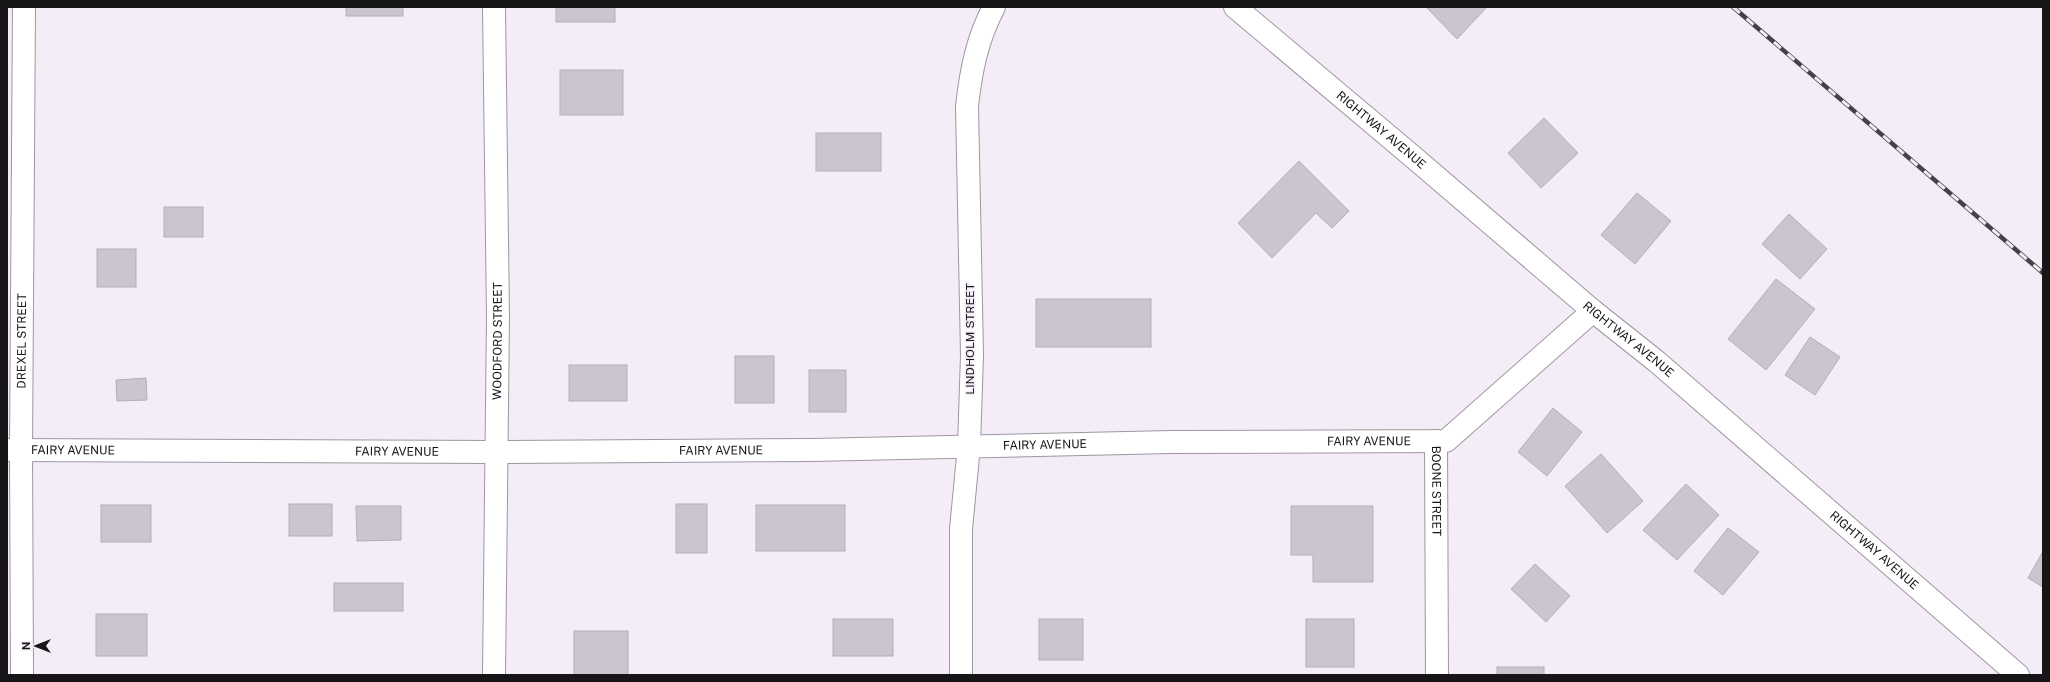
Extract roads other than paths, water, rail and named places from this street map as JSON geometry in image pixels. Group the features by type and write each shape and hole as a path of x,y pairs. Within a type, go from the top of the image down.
{"street":[{"name":"DREXEL STREET","path":"22,675 14,450 24,7"},
{"name":"WOODFORD STREET","path":"494,7 498,317 494,675"},
{"name":"LINDHOLM STREET","path":"961,675 961,529 970,446 972,355 967,106 970,77 976,48 994,7"},
{"name":"RIGHTWAY AVENUE","path":"1235,7 1406,150 1593,311 1656,361 2018,675"},
{"name":"BOONE STREET","path":"1437,675 1436,441 1446,441 1593,311"},
{"name":"FAIRY AVENUE","path":"14,450 496,452 812,450 1171,442 1436,441"}],"railway":[{"path":"1733,7 2043,273"}]}
